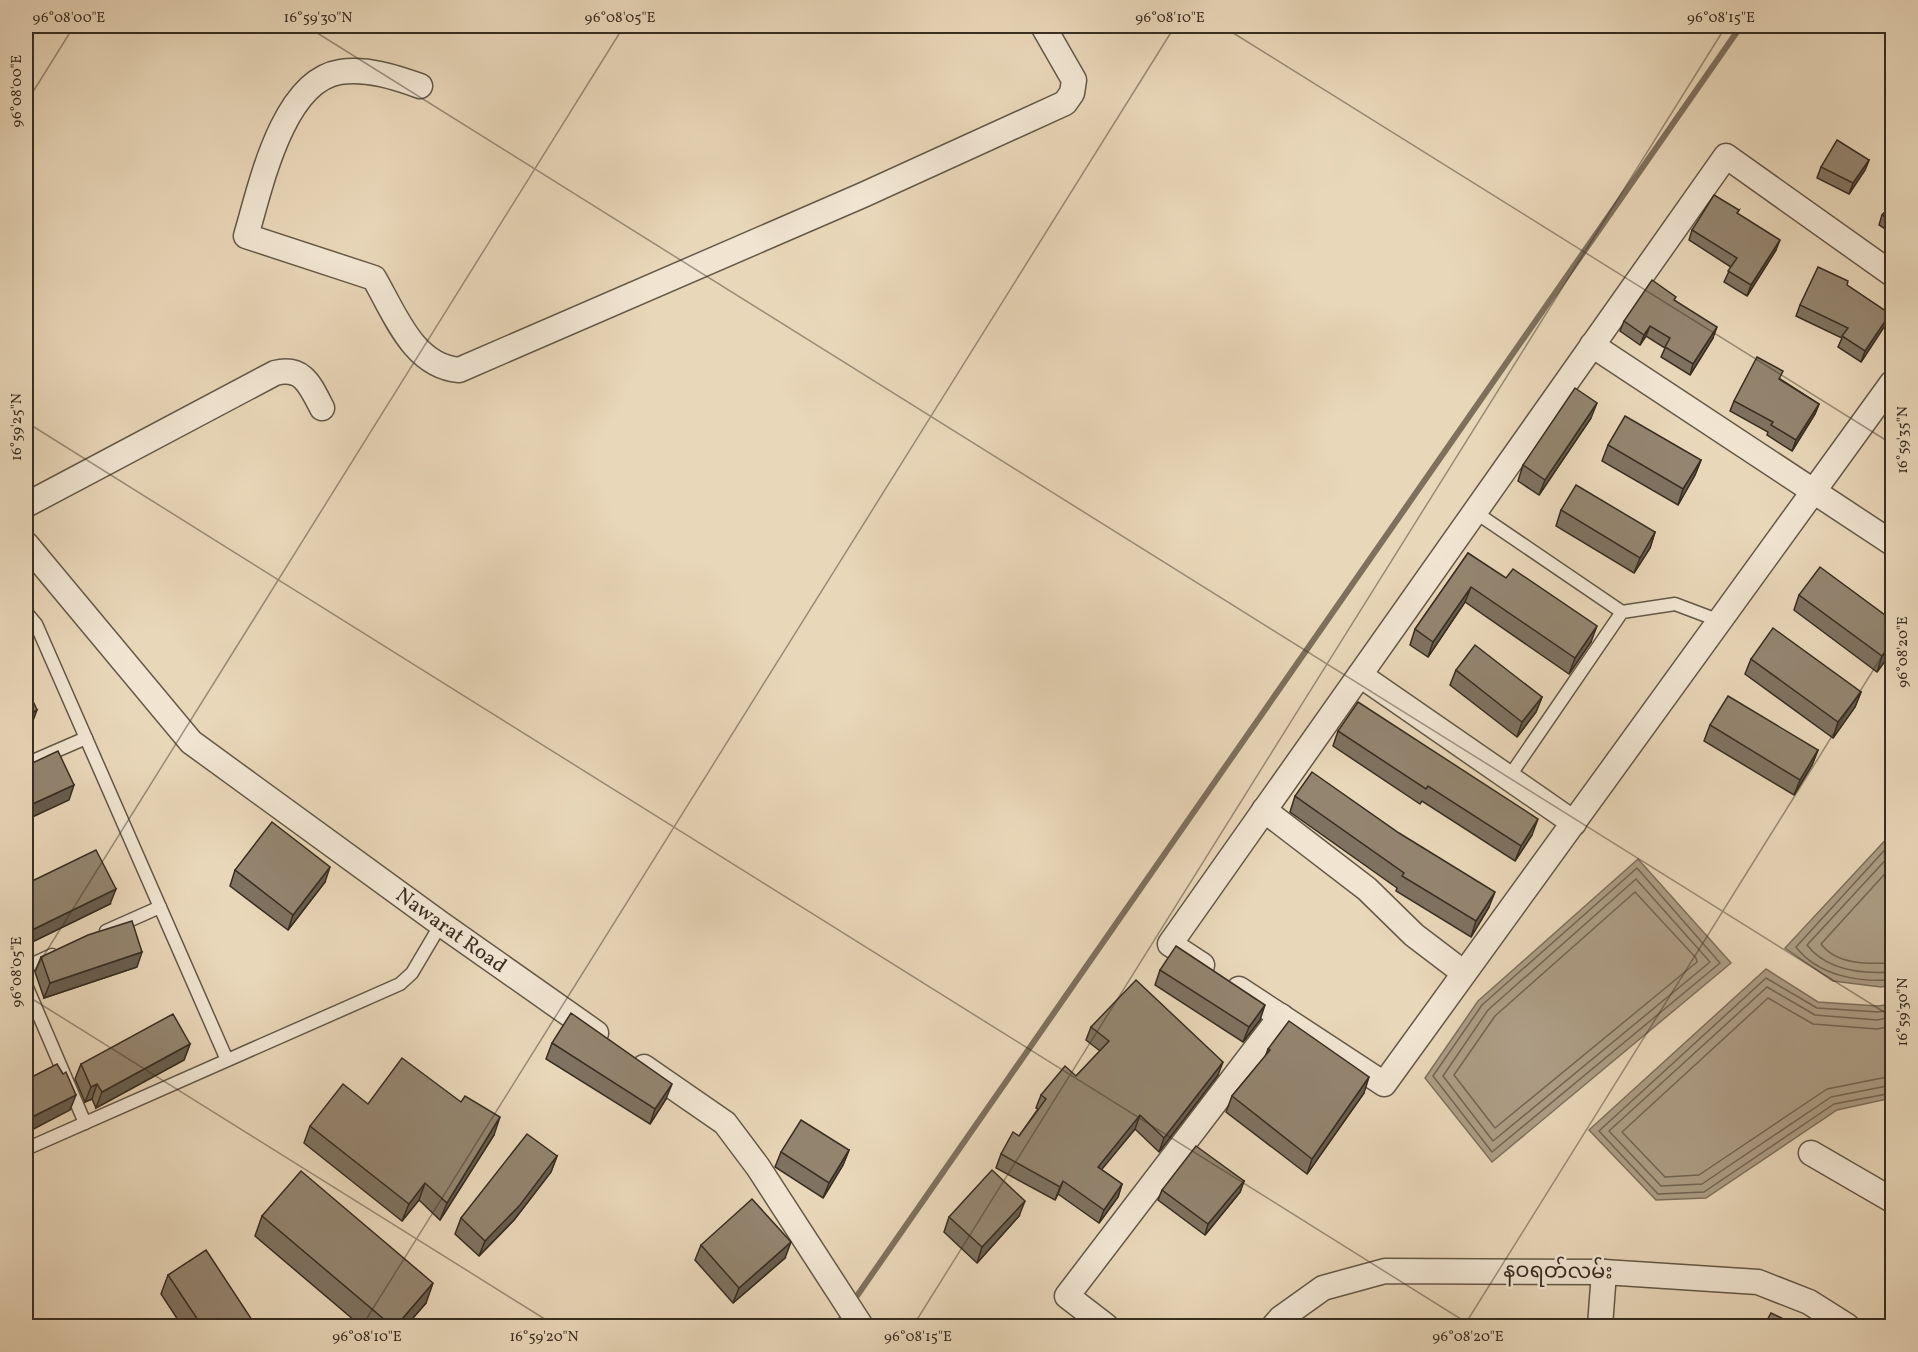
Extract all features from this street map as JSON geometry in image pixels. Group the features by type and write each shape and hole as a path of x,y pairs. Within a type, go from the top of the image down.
{"street":[{"path":"420,86 365,71 339,72 318,79 300,96 281,129 246,236 375,278 408,337 421,353 444,369 459,370 863,195 1065,103 1072,93 1074,80 1043,26"},
{"path":"1893,274 1726,156 1170,944 1383,1084 1893,383"},
{"path":"1592,345 1893,543"},
{"path":"26,505 275,373 286,370 298,372 307,380 322,408"},
{"name":"Nawarat Road","path":"26,544 191,742 441,924 725,1123 758,1167 861,1326"},
{"path":"1360,675 1574,823"},
{"path":"1264,810 1367,889 1414,935 1464,973"},
{"path":"1096,1323 1067,1296 1281,1016"},
{"path":"1811,1153 1893,1200"},
{"name":"နဝရတ်လမ်း","path":"1274,1326 1281,1318 1323,1288 1385,1271 1604,1272 1758,1282 1809,1302 1846,1326"},
{"path":"1600,1326 1604,1272"}],"lane":[{"path":"1475,512 1622,612 1675,604 1720,621"},
{"path":"26,612 36,624 227,1060"},
{"path":"1509,777 1622,612"},
{"path":"26,764 86,738"},
{"path":"98,935 160,907"},
{"path":"26,1149 400,984 412,973 441,924"},
{"path":"26,967 67,949"},
{"path":"26,985 85,1123"}],"water":[{"path":"1892,833 1892,985 1881,987 1833,981 1785,948"},
{"path":"1638,859 1731,963 1492,1162 1425,1078 1478,1001"},
{"path":"1766,969 1818,1002 1878,1006 1892,1004 1892,1098 1837,1110 1706,1198 1656,1200 1589,1130"}],"building":[{"path":"1837,140 1869,160 1853,183 1821,167"},
{"path":"1714,195 1739,210 1737,213 1780,240 1751,285 1728,271 1737,258 1692,230"},
{"path":"1893,204 1893,221 1882,215"},
{"path":"1818,267 1848,281 1847,285 1890,314 1865,351 1842,336 1848,328 1800,305"},
{"path":"1652,280 1676,297 1674,300 1717,327 1693,364 1665,347 1670,338 1650,326 1644,335 1624,321"},
{"path":"1757,357 1783,371 1779,379 1819,404 1796,440 1771,425 1773,422 1734,401"},
{"path":"1575,388 1597,403 1545,480 1523,465"},
{"path":"1625,416 1701,460 1683,489 1608,445"},
{"path":"1576,485 1655,532 1640,558 1561,510"},
{"path":"1468,553 1506,578 1513,569 1597,626 1575,658 1471,587 1433,642 1415,629"},
{"path":"1820,567 1893,621 1893,643 1882,656 1799,595"},
{"path":"1773,628 1861,692 1838,722 1751,659"},
{"path":"1475,645 1542,697 1522,722 1456,670"},
{"path":"26,686 37,710 26,716"},
{"path":"1728,696 1818,750 1800,780 1710,725"},
{"path":"1358,702 1538,819 1521,846 1428,786 1426,789 1338,731"},
{"path":"58,751 74,785 26,807 26,766"},
{"path":"1312,772 1399,833 1495,892 1476,921 1402,876 1404,873 1295,796"},
{"path":"272,822 330,867 293,915 235,870"},
{"path":"96,850 116,889 32,930 26,917 26,884"},
{"path":"132,921 142,952 50,983 41,957 88,935"},
{"path":"1176,946 1265,1005 1249,1027 1160,970"},
{"path":"1136,980 1223,1062 1164,1138 1140,1115 1098,1167 1122,1184 1104,1210 1063,1181 1060,1187 1001,1154 1013,1132 1019,1136 1046,1099 1041,1095 1065,1066 1076,1076 1109,1041 1091,1027"},
{"path":"26,992 32,1006 26,1009"},
{"path":"571,1013 672,1084 655,1109 552,1043"},
{"path":"173,1014 190,1044 102,1092 97,1084 91,1087 81,1064"},
{"path":"1289,1021 1369,1077 1312,1159 1232,1096 1270,1050 1268,1049"},
{"path":"402,1058 461,1102 465,1096 500,1117 447,1203 425,1183 409,1204 310,1126 343,1084 368,1104"},
{"path":"57,1064 63,1074 66,1072 76,1095 26,1120 26,1080"},
{"path":"801,1120 849,1150 829,1183 781,1152"},
{"path":"527,1134 557,1156 520,1205 485,1241 461,1218"},
{"path":"1196,1146 1244,1181 1208,1224 1162,1190"},
{"path":"992,1170 1025,1201 982,1247 949,1217"},
{"path":"301,1171 433,1283 396,1326 392,1326 262,1216"},
{"path":"752,1199 791,1242 739,1288 701,1245"},
{"path":"206,1250 256,1326 202,1326 168,1275"},
{"path":"1771,1313 1798,1326 1764,1326"}],"waterway":[{"path":"852,1303 1741,26"},
{"path":"836,1326 846,1312"}]}
